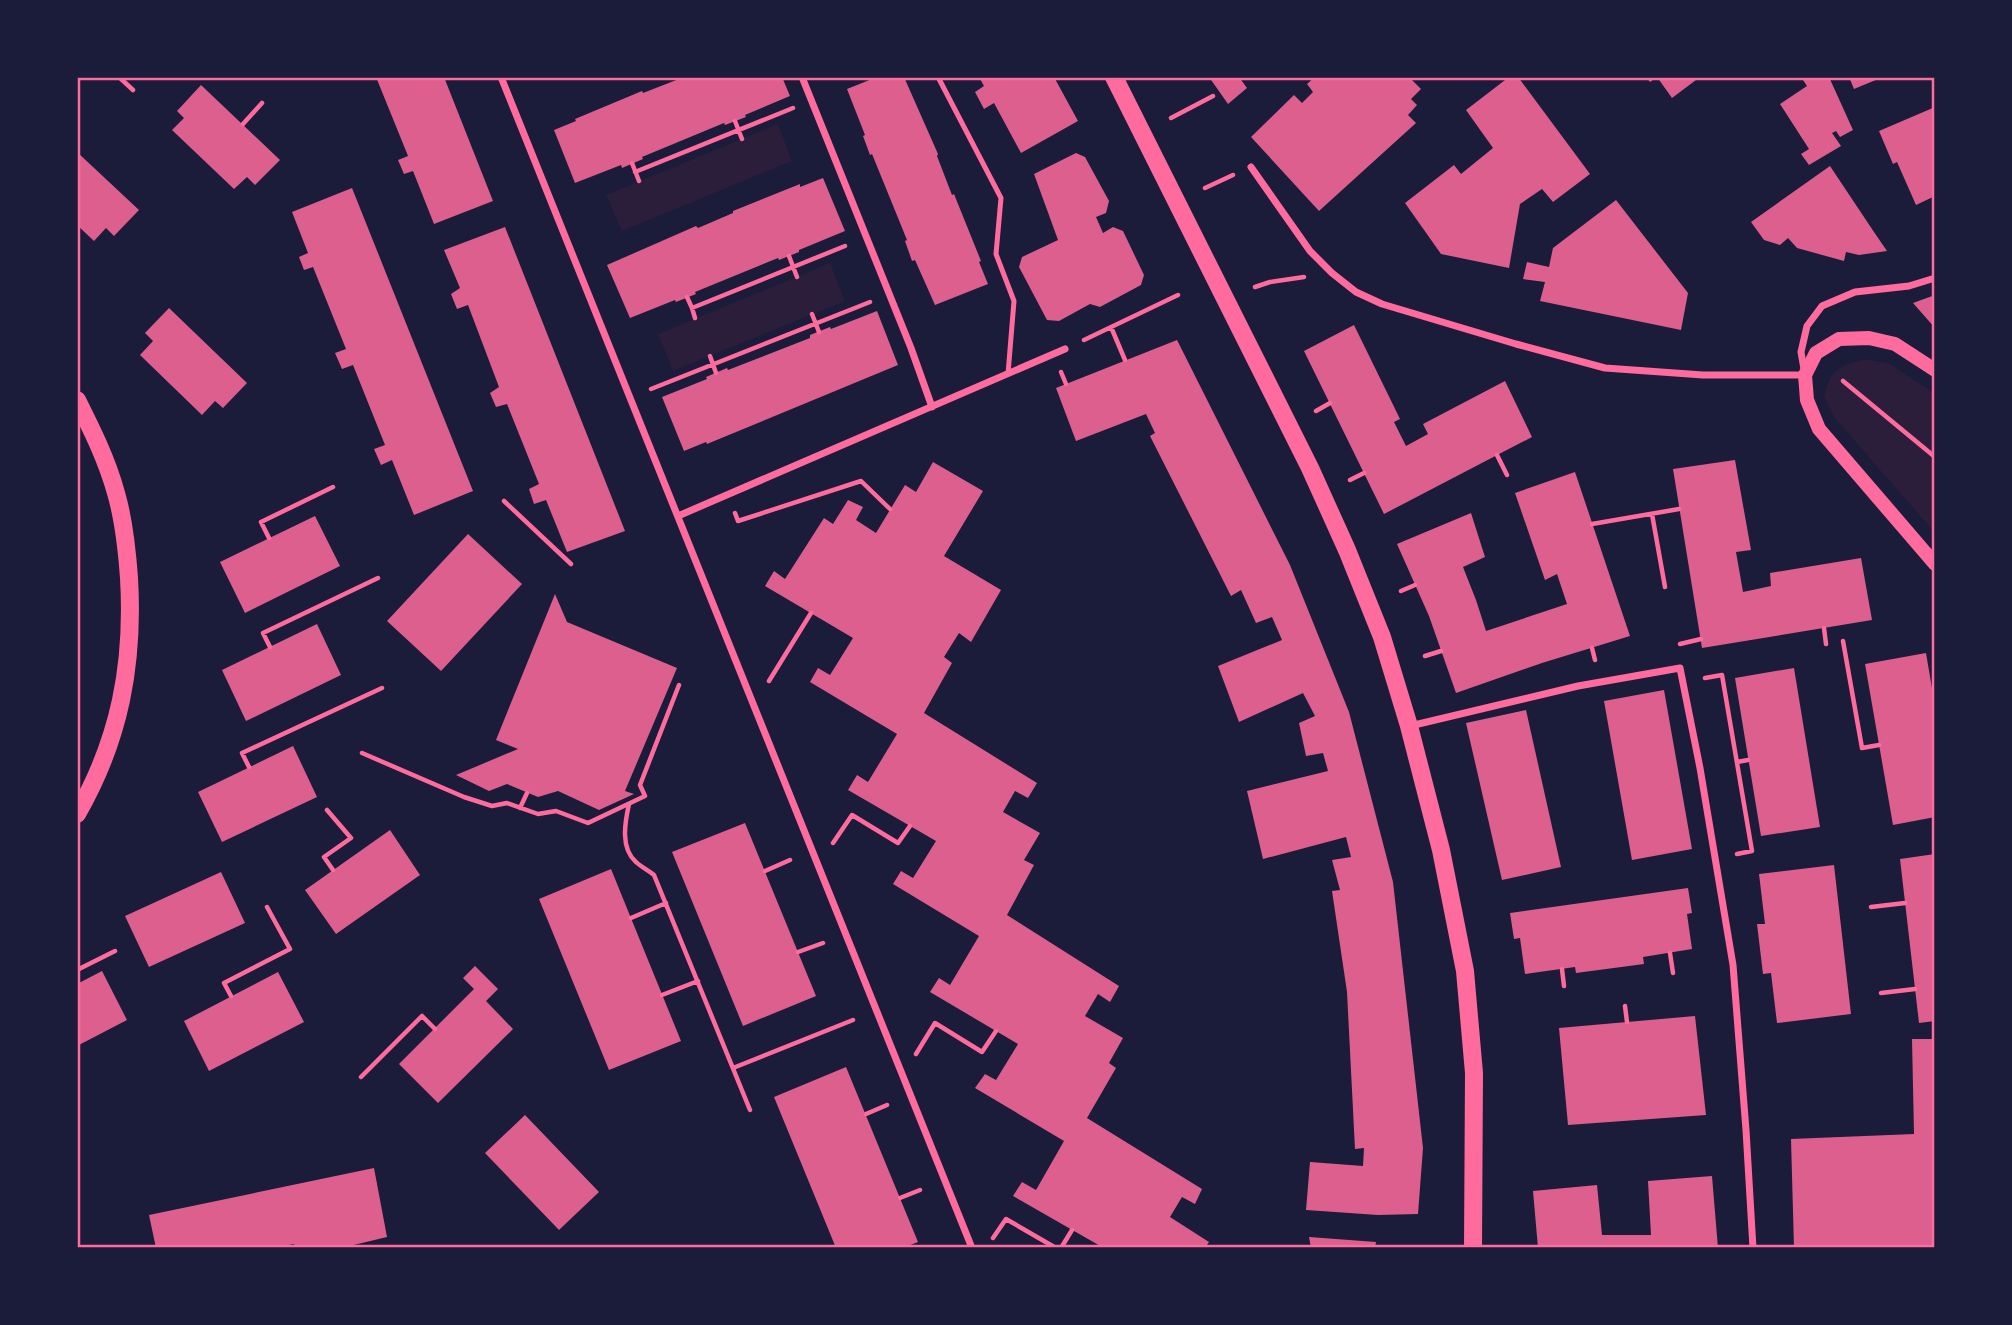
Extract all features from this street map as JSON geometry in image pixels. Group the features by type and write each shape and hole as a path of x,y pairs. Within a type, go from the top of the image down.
{"main road":[{"path":"1114,77 1320,491 1382,637 1409,726 1441,850 1465,971 1474,1073 1473,1248"},
{"path":"1935,370 1895,344 1869,338 1839,339 1816,353 1805,375 1807,400 1819,429 1935,564"},
{"path":"77,400 97,439 117,494 127,550 131,610 128,666 115,729 93,785 77,814"}],"street":[{"path":"500,77 972,1248"},
{"path":"802,77 932,407"},
{"path":"1251,167 1310,251 1332,274 1356,292 1382,304 1605,368 1703,375 1805,375 1801,352 1807,326 1822,306 1855,292 1909,286 1935,278"},
{"path":"678,516 1065,349"},
{"path":"1409,726 1578,686 1680,667 1733,965 1753,1248"}],"lane":[{"path":"938,77 1001,198 996,254 1014,301 1007,374"}],"path":[{"path":"119,77 133,90"},
{"path":"1171,118 1213,96"},
{"path":"243,124 262,103"},
{"path":"635,172 788,110"},
{"path":"735,121 742,139"},
{"path":"632,163 639,181"},
{"path":"692,308 840,248"},
{"path":"789,256 797,277"},
{"path":"1255,288 1270,282 1332,274"},
{"path":"1065,349 1178,295"},
{"path":"687,298 695,318"},
{"path":"648,391 862,306"},
{"path":"812,314 818,332"},
{"path":"1111,327 1125,360"},
{"path":"710,356 716,373"},
{"path":"1843,381 1935,457"},
{"path":"1316,411 1330,403"},
{"path":"1497,454 1507,475"},
{"path":"1350,480 1364,473"},
{"path":"734,509 738,521 861,481 890,509"},
{"path":"269,538 261,522 333,487"},
{"path":"504,501 571,564"},
{"path":"1592,524 1679,509"},
{"path":"1652,514 1665,587"},
{"path":"270,647 263,633 378,578"},
{"path":"1401,591 1415,585"},
{"path":"768,682 811,613"},
{"path":"1824,628 1826,643"},
{"path":"1676,645 1701,639"},
{"path":"1843,641 1862,748 1879,745"},
{"path":"1425,656 1441,651"},
{"path":"1683,682 1722,675 1752,851 1715,857"},
{"path":"362,753 464,797 492,806 507,803 538,814 556,811 587,823 645,796 639,785 679,685"},
{"path":"250,767 242,753 382,688"},
{"path":"1737,762 1748,760"},
{"path":"520,808 527,793"},
{"path":"629,804 625,821 625,843 633,860 654,875 750,1110"},
{"path":"327,810 351,838 324,857 333,870"},
{"path":"832,844 852,815 898,843 909,826"},
{"path":"765,871 790,860"},
{"path":"631,918 666,903"},
{"path":"1871,907 1905,903"},
{"path":"231,996 224,983 290,949 267,907"},
{"path":"798,952 822,943"},
{"path":"77,970 115,951"},
{"path":"1670,953 1673,973"},
{"path":"1562,969 1564,986"},
{"path":"662,995 698,981"},
{"path":"1881,993 1915,989"},
{"path":"1625,1006 1627,1022"},
{"path":"361,1077 422,1016 435,1029"},
{"path":"733,1068 853,1020"},
{"path":"916,1055 935,1023 982,1052 996,1031"},
{"path":"866,1114 887,1105"},
{"path":"900,1198 920,1189"},
{"path":"990,1242 1006,1219 1055,1248"},
{"path":"1061,1248 1072,1230"}],"shaded area":[{"path":"778,124 792,161 622,231 606,195"},
{"path":"830,263 845,301 673,371 658,334"},
{"path":"1864,359 1888,363 1935,394 1935,533 1834,417 1824,397 1829,380 1836,370"}],"building":[{"path":"376,77 444,77 493,201 434,224 413,171 404,174 398,160 408,156"},
{"path":"678,77 782,77 790,96 745,115 746,117 725,125 724,123 642,157 643,159 622,168 621,165 575,183 554,130 642,91 643,93 679,79"},
{"path":"877,77 904,77 938,154 988,284 935,305 915,260 912,261 905,241 907,240 872,154 870,155 847,89"},
{"path":"979,77 1054,77 1078,121 1021,153 994,103 984,109 975,92 984,86"},
{"path":"1209,77 1239,77 1247,88 1228,104"},
{"path":"1315,77 1409,77 1421,89 1411,99 1417,105 1408,115 1416,123 1319,211 1251,137 1294,95 1302,103 1313,92 1307,84"},
{"path":"1509,77 1518,77 1590,174 1553,202 1542,189 1520,204 1509,268 1441,254 1405,203 1454,165 1461,174 1493,148 1466,110"},
{"path":"1657,77 1700,77 1672,98"},
{"path":"1810,77 1829,77 1853,130 1840,137 1836,131 1832,133 1841,146 1809,165 1801,154 1809,149 1780,104 1807,86 1803,80"},
{"path":"1849,77 1883,77 1854,89"},
{"path":"201,85 280,160 255,185 247,177 234,189 172,130 184,118 177,111"},
{"path":"1935,107 1935,196 1916,205 1897,162 1893,164 1879,131"},
{"path":"77,152 139,210 114,236 106,228 94,241 77,225"},
{"path":"1076,153 1085,157 1109,201 1106,213 1096,217 1103,233 1113,227 1123,231 1144,275 1141,285 1100,307 1090,304 1059,321 1047,320 1019,267 1022,257 1058,240 1034,174"},
{"path":"1830,166 1887,251 1859,255 1846,252 1844,261 1797,248 1788,238 1780,245 1764,240 1751,222"},
{"path":"823,178 845,231 799,252 695,292 696,294 630,318 607,265 800,184 800,187"},
{"path":"352,188 473,491 414,515 392,460 381,465 374,449 385,445 353,365 342,369 335,353 346,349 313,267 304,270 299,257 308,253 292,212"},
{"path":"1616,200 1688,293 1681,330 1540,301 1545,282 1523,279 1527,262 1549,267 1553,248"},
{"path":"505,227 625,531 567,552 546,500 534,504 529,489 539,484 507,404 496,407 490,393 499,387 468,305 457,309 451,294 460,288 444,250"},
{"path":"1935,295 1935,328 1913,303"},
{"path":"169,308 247,383 223,408 215,401 202,415 140,355 153,341 145,333"},
{"path":"877,311 898,365 684,451 662,397 727,368 728,370 810,338 810,335 830,327 831,329"},
{"path":"1354,325 1400,419 1394,422 1406,446 1428,434 1423,424 1505,381 1532,437 1384,514 1304,351"},
{"path":"1177,340 1290,565 1349,712 1393,882 1423,1148 1418,1214 1378,1215 1306,1210 1310,1162 1363,1166 1364,1148 1355,1149 1347,992 1332,891 1340,890 1332,860 1351,857 1346,837 1263,859 1247,791 1328,771 1323,753 1306,756 1299,723 1315,716 1303,693 1239,722 1218,666 1282,640 1272,617 1256,623 1241,590 1231,596 1150,436 1155,433 1146,414 1076,441 1056,388"},
{"path":"1735,460 1751,550 1736,552 1743,592 1771,586 1770,573 1861,558 1872,620 1702,648 1673,469"},
{"path":"933,462 983,491 944,556 1001,590 971,642 959,633 944,657 952,663 924,713 1037,783 1028,798 1015,791 1003,812 1040,833 1024,860 1034,865 1007,915 1119,986 1110,1002 1098,994 1085,1016 1123,1038 1109,1063 1116,1068 1087,1118 1202,1189 1195,1204 1182,1197 1170,1217 1209,1242 1205,1248 1101,1248 1013,1196 1022,1182 1036,1190 1064,1141 975,1088 985,1074 996,1080 1018,1044 930,992 939,978 950,985 979,936 893,884 901,871 913,878 936,841 848,790 857,775 868,782 897,734 810,682 818,668 830,675 853,638 765,586 774,571 785,579 824,518 833,524 848,500 863,507 856,520 876,533 905,485 916,492"},
{"path":"1575,472 1630,636 1456,693 1429,616 1397,544 1471,513 1485,557 1463,567 1486,631 1567,604 1557,574 1545,580 1515,493"},
{"path":"315,516 340,566 245,613 220,562"},
{"path":"468,534 522,584 441,671 387,621"},
{"path":"555,594 567,622 677,668 625,791 634,794 599,810 558,791 538,797 507,784 489,791 456,775 518,749 496,740"},
{"path":"317,624 341,675 246,721 222,670"},
{"path":"1926,653 1935,706 1935,817 1893,825 1865,664"},
{"path":"1794,668 1820,827 1761,836 1735,678"},
{"path":"1664,690 1692,849 1632,860 1604,701"},
{"path":"1526,710 1561,867 1502,880 1466,723"},
{"path":"293,746 317,797 222,842 198,792"},
{"path":"745,823 816,996 743,1026 672,852"},
{"path":"390,830 420,875 336,934 305,890"},
{"path":"1935,854 1935,1021 1919,1023 1900,859"},
{"path":"1834,865 1851,1014 1777,1023 1771,973 1763,974 1757,924 1765,924 1759,874"},
{"path":"611,869 681,1041 609,1070 539,899"},
{"path":"221,872 245,923 149,967 125,916"},
{"path":"1688,888 1692,913 1687,914 1692,949 1643,957 1644,964 1576,973 1575,967 1525,974 1520,938 1514,939 1510,913"},
{"path":"475,966 498,989 486,1001 513,1029 438,1103 399,1064 474,989 463,978"},
{"path":"102,971 127,1020 77,1046 77,984"},
{"path":"278,972 304,1022 209,1071 184,1021"},
{"path":"1695,1016 1706,1115 1568,1125 1559,1028"},
{"path":"1912,1039 1935,1039 1935,1248 1794,1248 1791,1139 1914,1134"},
{"path":"846,1067 918,1242 903,1248 836,1248 774,1097"},
{"path":"525,1115 599,1192 559,1230 485,1153"},
{"path":"374,1168 387,1237 341,1248 295,1248 294,1244 273,1248 156,1248 149,1215"},
{"path":"1712,1176 1718,1248 1538,1248 1533,1191 1597,1185 1602,1235 1651,1235 1648,1181"},
{"path":"1309,1237 1376,1242 1375,1248 1311,1248"}]}
